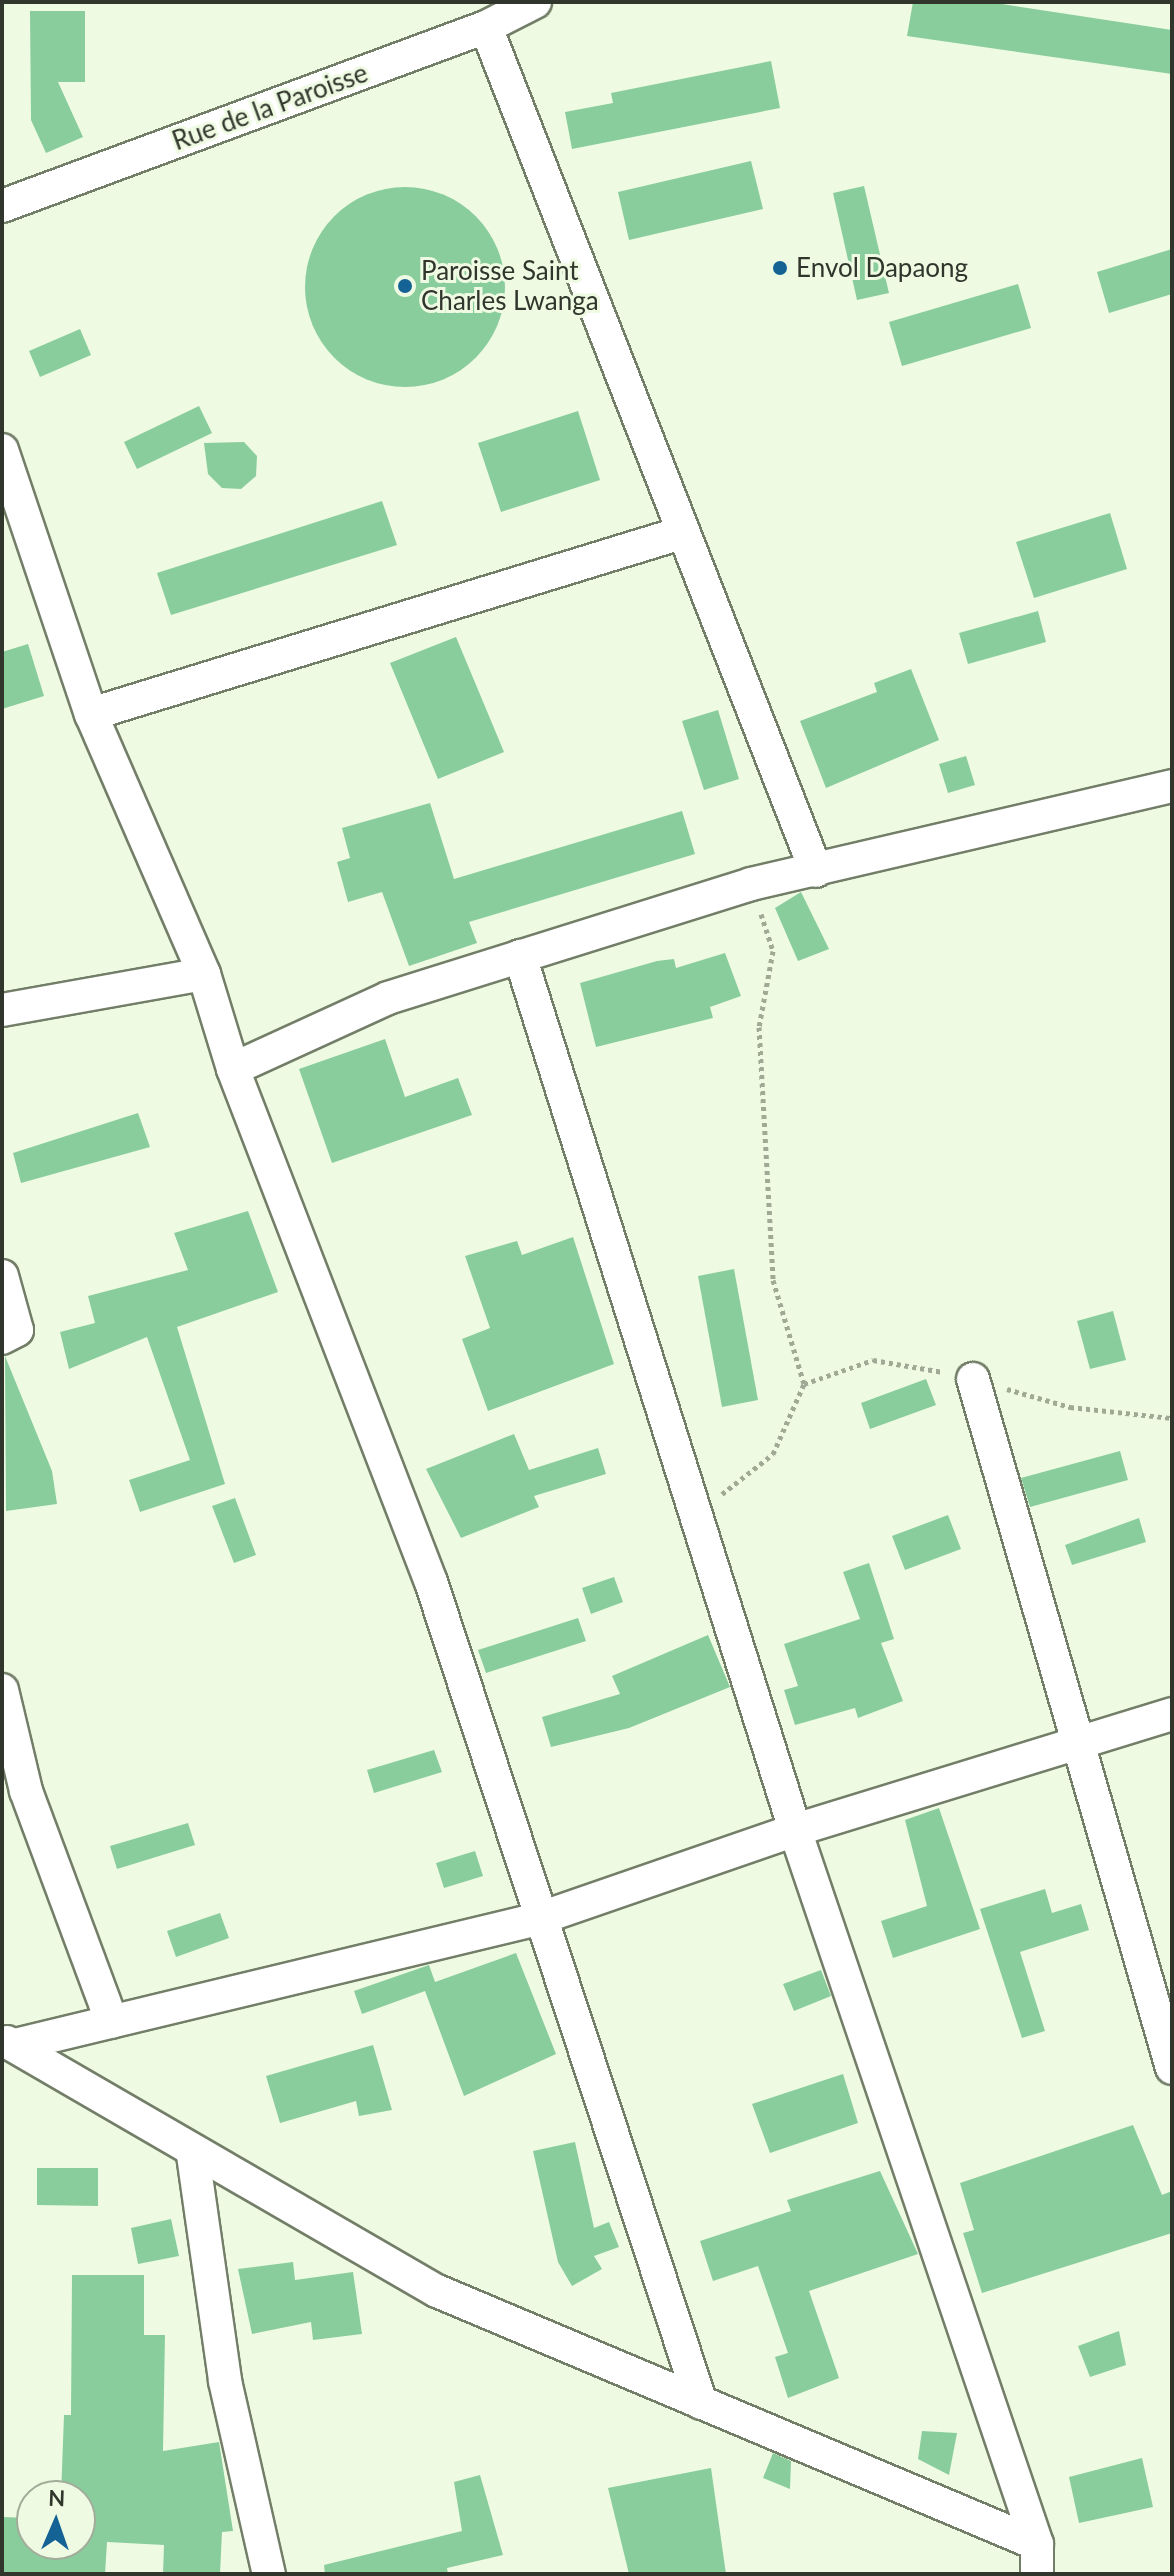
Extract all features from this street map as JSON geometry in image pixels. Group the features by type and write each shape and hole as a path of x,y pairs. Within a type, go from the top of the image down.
{"street":[{"name":"Rue de la Paroisse","path":"2,206 486,27 535,2"},
{"path":"486,27 681,533 816,871"},
{"path":"2,450 91,714 204,974 233,1069 431,1582 538,1919 701,2403"},
{"path":"91,714 681,533"},
{"path":"233,1069 388,998 751,884 1172,786"},
{"path":"520,956 699,1512 795,1830 1037,2559"},
{"path":"2,1010 204,974"},
{"path":"2,1276 17,1330 2,1338"},
{"path":"973,1379 1172,2068"},
{"path":"2,1690 26,1791 112,2022"},
{"path":"10,2043 112,2022 538,1919 795,1830 1172,1714"},
{"path":"10,2043 193,2155 437,2291 701,2403 1037,2559"},
{"path":"193,2155 225,2381 269,2574"}],"path":[{"path":"699,1512 773,1454 804,1384 773,1280 759,1027 773,951 751,884"},
{"path":"804,1384 873,1360 973,1379 1070,1407 1172,1418"}],"building":[{"path":"913,2 989,2 1172,30 1172,74 907,36"},
{"path":"30,11 85,11 85,82 58,82 83,137 46,153 31,120"},
{"path":"771,61 780,108 572,149 565,112 613,103 611,93"},
{"path":"751,161 763,209 629,240 618,192"},
{"path":"864,186 889,293 857,300 833,193"},
{"name":"Paroisse Saint Charles Lwanga","path":"405,187 443,195 475,217 497,249 505,287 497,325 475,357 443,379 405,387 367,379 335,357 313,325 305,287 313,249 335,217 367,195"},
{"path":"1172,249 1172,294 1109,313 1097,272"},
{"path":"1018,284 1031,328 902,366 889,322"},
{"path":"80,329 91,355 40,377 29,351"},
{"path":"199,406 212,433 137,469 124,442"},
{"path":"578,411 600,480 501,512 478,443"},
{"path":"244,442 257,456 256,476 241,489 222,488 208,474 204,443"},
{"path":"382,501 397,545 171,615 157,573"},
{"path":"1110,513 1127,569 1034,598 1016,542"},
{"path":"1038,611 1046,642 968,664 959,633"},
{"path":"456,637 504,752 438,779 390,663"},
{"path":"28,644 44,696 2,709 2,652"},
{"path":"911,669 939,740 826,788 800,721 877,692 874,683"},
{"path":"718,710 739,779 704,790 682,721"},
{"path":"966,756 975,785 948,793 939,764"},
{"path":"430,803 454,879 682,811 695,854 469,922 477,943 409,966 382,892 348,902 337,862 350,858 342,828"},
{"path":"801,892 829,949 798,961 775,908"},
{"path":"725,953 741,996 710,1007 713,1018 596,1047 580,983 657,961 674,959 676,968"},
{"path":"385,1039 405,1097 458,1078 472,1115 332,1163 299,1069"},
{"path":"138,1113 150,1147 21,1183 13,1153"},
{"path":"248,1211 278,1292 177,1327 225,1484 140,1512 129,1480 190,1460 147,1337 69,1369 60,1332 95,1323 88,1296 188,1270 174,1233"},
{"path":"573,1237 614,1364 488,1411 462,1339 490,1328 465,1256 517,1241 522,1255"},
{"path":"734,1269 758,1400 722,1407 698,1276"},
{"path":"1113,1311 1126,1360 1090,1369 1077,1321"},
{"path":"5,1356 52,1471 57,1504 6,1511"},
{"path":"926,1379 936,1405 870,1429 861,1403"},
{"path":"514,1434 529,1470 598,1448 606,1474 534,1496 539,1507 461,1538 426,1469"},
{"path":"1120,1451 1128,1480 1030,1507 1021,1478"},
{"path":"235,1498 256,1555 234,1563 212,1506"},
{"path":"948,1515 961,1549 905,1570 892,1536"},
{"path":"1139,1518 1146,1542 1072,1565 1065,1545"},
{"path":"869,1563 894,1639 881,1643 903,1701 858,1718 855,1708 795,1725 784,1690 798,1686 784,1644 860,1619 843,1572"},
{"path":"614,1577 623,1602 591,1614 582,1588"},
{"path":"578,1618 586,1641 486,1673 478,1650"},
{"path":"708,1635 730,1687 629,1728 551,1747 542,1717 620,1694 612,1676"},
{"path":"434,1750 442,1772 374,1793 367,1770"},
{"path":"939,1808 980,1929 893,1958 881,1921 927,1906 905,1820"},
{"path":"188,1823 195,1845 117,1869 110,1846"},
{"path":"475,1851 483,1876 444,1888 436,1863"},
{"path":"1045,1889 1052,1913 1081,1904 1089,1930 1020,1952 1045,2031 1022,2038 980,1909"},
{"path":"220,1913 229,1938 176,1957 167,1931"},
{"path":"516,1953 556,2054 464,2096 425,1991 362,2014 354,1991 429,1965 435,1982"},
{"path":"821,1970 831,1996 794,2011 783,1984"},
{"path":"373,2045 392,2110 359,2116 356,2101 280,2123 266,2076"},
{"path":"843,2074 858,2123 770,2153 752,2104"},
{"path":"1133,2125 1162,2195 1172,2191 1172,2233 982,2293 963,2233 974,2230 960,2183"},
{"path":"575,2142 594,2228 609,2222 619,2247 594,2256 602,2269 572,2286 558,2262 533,2151"},
{"path":"37,2168 98,2168 98,2206 37,2205"},
{"path":"880,2171 918,2254 809,2291 839,2378 788,2398 775,2357 788,2353 758,2266 713,2281 700,2241 791,2211 787,2200"},
{"path":"171,2219 179,2256 138,2264 131,2228"},
{"path":"293,2262 295,2280 353,2272 362,2334 313,2340 311,2322 252,2334 238,2269"},
{"path":"72,2275 144,2275 144,2335 165,2335 163,2451 219,2442 233,2531 222,2532 220,2574 163,2574 164,2545 107,2542 105,2574 2,2574 2,2517 16,2517 16,2560 96,2560 96,2480 62,2480 64,2415 71,2415"},
{"path":"1119,2331 1126,2365 1090,2377 1078,2346"},
{"path":"922,2431 957,2433 949,2475 918,2459"},
{"path":"773,2453 791,2461 790,2489 763,2478"},
{"path":"1142,2458 1153,2507 1079,2523 1069,2477"},
{"path":"711,2468 726,2574 629,2574 608,2488"},
{"path":"480,2475 503,2555 447,2568 448,2574 325,2574 324,2565 462,2531 454,2482"}],"place":[{"name":"Envol Dapaong","path":"780,268"},
{"name":"Paroisse Saint Charles Lwanga","path":"405,286"}]}
